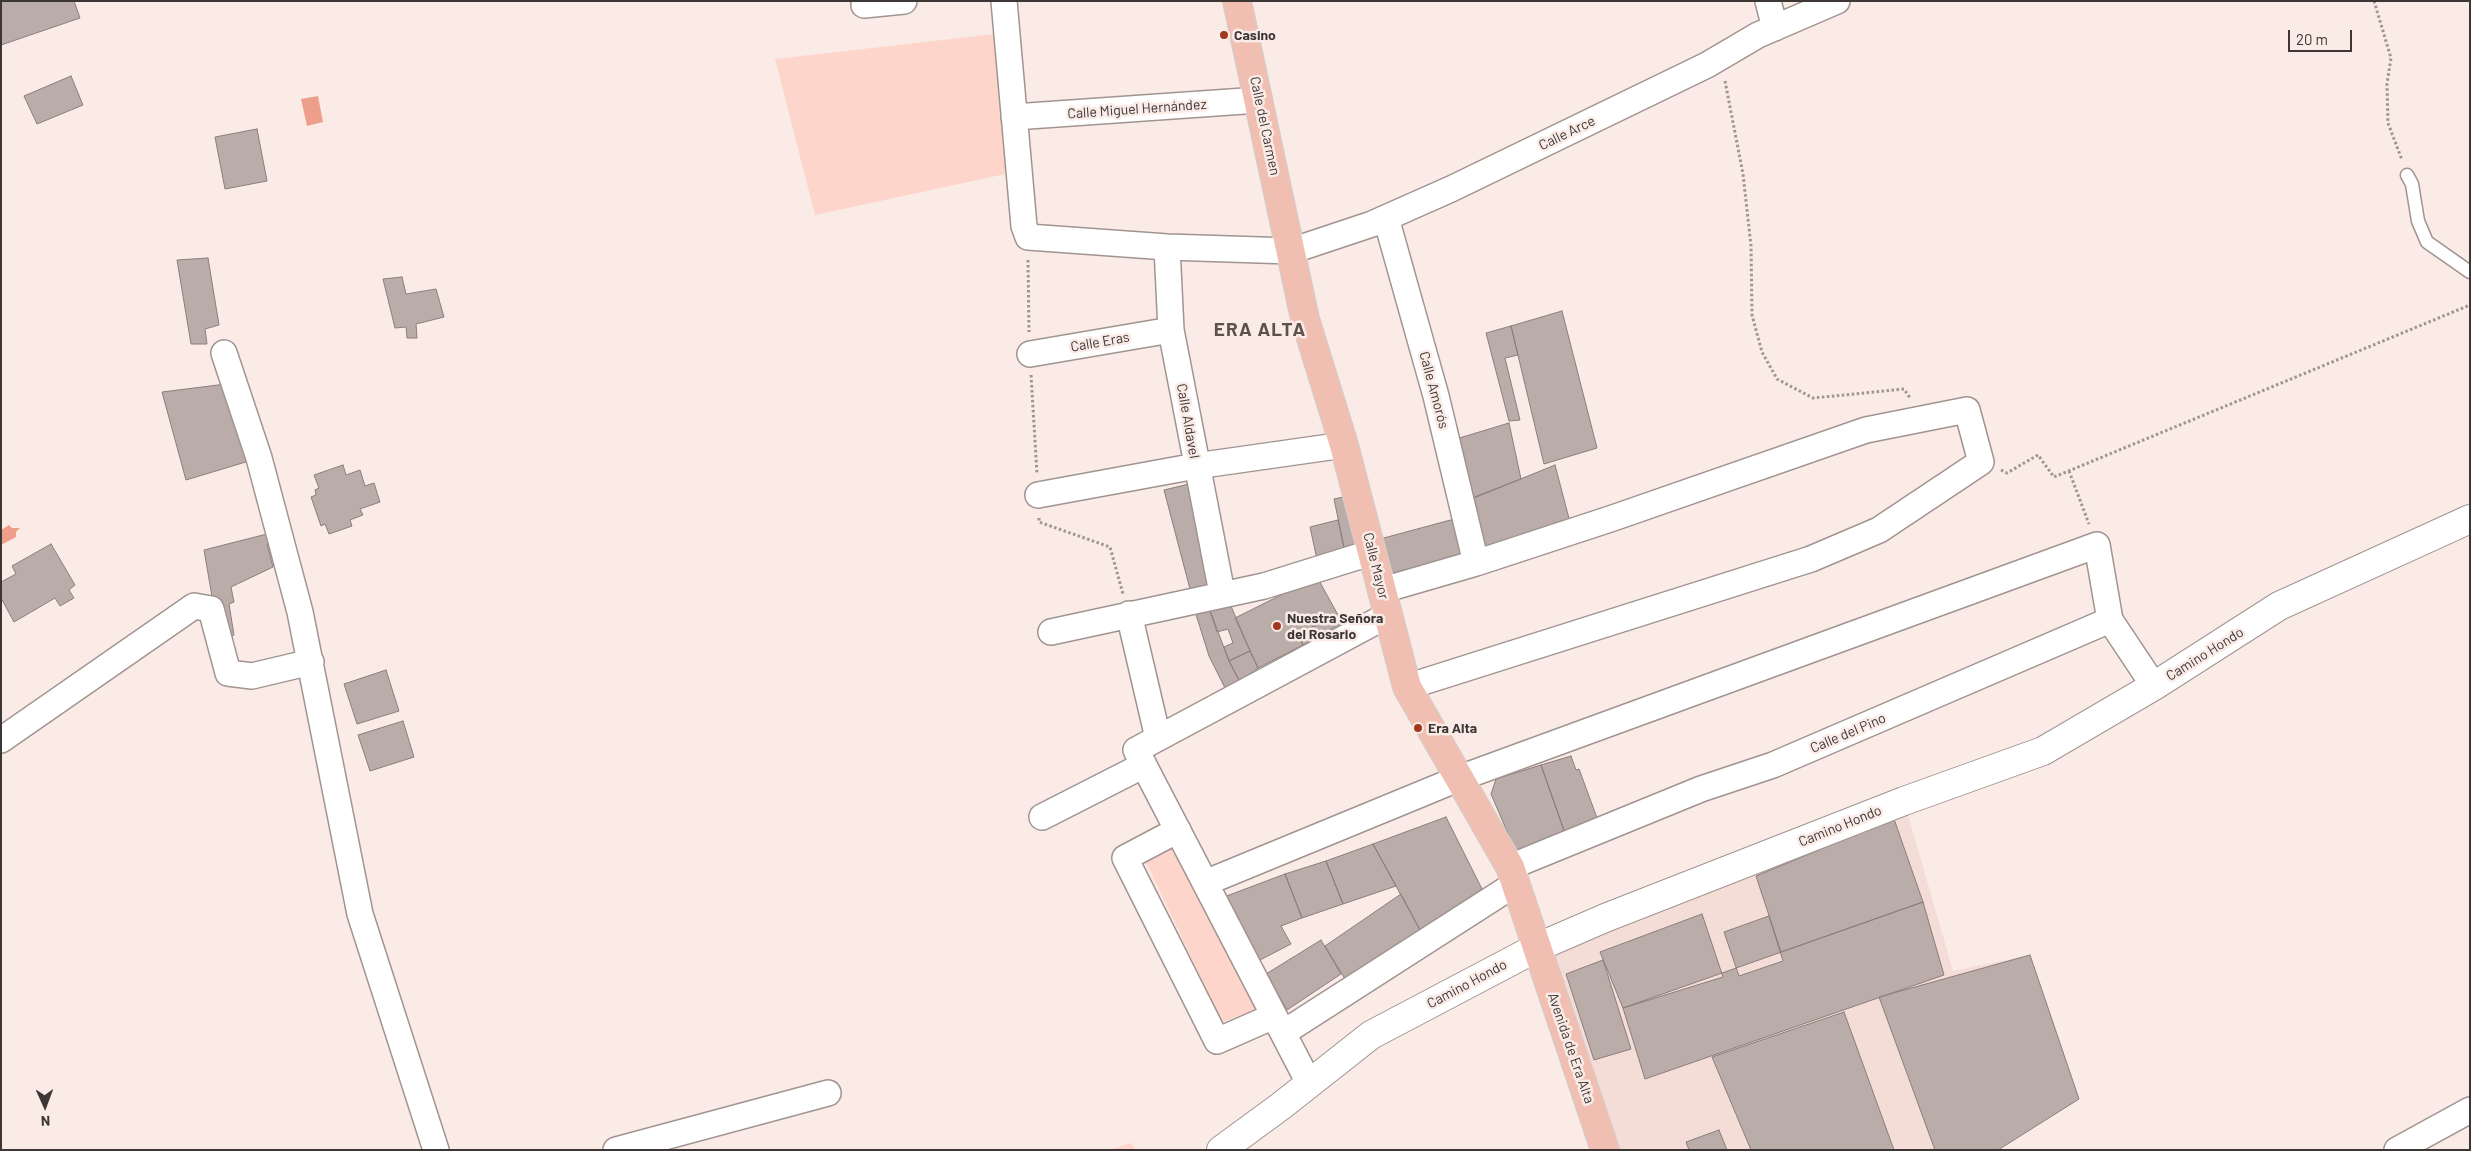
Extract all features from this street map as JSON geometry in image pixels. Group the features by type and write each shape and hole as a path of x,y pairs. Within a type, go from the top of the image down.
{"main road":[{"name":"Calle del Carmen","path":"1237,1 1290,251"},
{"name":"Calle Mayor","path":"1290,251 1305,319 1344,445 1407,687 1513,875 1538,947"},
{"name":"Camino Hondo","path":"1221,1150 1371,1035 1538,947 1605,918 1904,801 2043,751 2154,686 2279,606 2470,518"},
{"name":"Avenida de Era Alta","path":"1538,947 1605,1150"}],"street":[{"path":"864,5 904,1"},
{"path":"1004,1 1024,226 1028,237 1167,247 1290,251"},
{"path":"1768,1 1775,28"},
{"name":"Calle Arce","path":"1290,251 1386,218 1460,185 1720,58 1775,28 1837,1"},
{"name":"Calle Miguel Hernández","path":"1014,117 1259,100"},
{"name":"Calle Amorós","path":"1386,218 1436,396 1476,563"},
{"name":"Calle Aldavel","path":"1167,247 1171,330 1222,593"},
{"name":"Calle Eras","path":"1030,354 1171,330"},
{"path":"224,353 259,458 300,612 360,914 436,1150"},
{"path":"1309,1083 1136,750 1386,602 1476,563 1613,518 1866,430 1967,410 1981,462 1879,530 1811,559 1407,687"},
{"path":"1038,494 1196,466 1344,445"},
{"path":"1205,883 1460,778 2097,545 2110,620 2154,686"},
{"path":"1051,632 1222,593 1264,586 1373,552"},
{"path":"1,740 194,606 211,609 228,673 252,676 311,662"},
{"path":"1129,614 1158,738"},
{"name":"Calle del Pino","path":"1178,830 1125,858 1217,1041 1279,1024 1513,875 1701,789 1773,765 2110,620"},
{"path":"1042,817 1144,765"},
{"path":"616,1150 828,1093"},
{"path":"2397,1150 2470,1110"}],"lane":[{"path":"2407,175 2412,184 2418,221 2427,242 2470,272"}],"path":[{"path":"2374,1 2391,58 2387,84 2388,123 2407,175"},
{"path":"1720,58 1743,174 1752,246 1752,315 1762,352 1777,379 1813,398 1904,389 1926,418"},
{"path":"1028,237 1030,354 1039,522 1110,547 1129,614"},
{"path":"1981,462 2007,473 2038,455 2054,477 2470,305"},
{"path":"2069,471 2097,545"}],"shaded area":[{"path":"995,34 1010,173 815,215 775,59"},
{"path":"318,96 323,122 307,126 301,99"},
{"path":"9,525 12,528 20,528 16,532 16,537 1,545 1,530"},
{"path":"1904,801 1953,971 2030,955 2079,1099 1997,1150 1605,1150 1538,947"},
{"path":"1174,841 1257,1010 1222,1022 1142,854"},
{"path":"1131,1143 1136,1150 1108,1150"}],"building":[{"path":"1,1 74,1 80,18 1,45"},
{"path":"71,76 83,105 37,124 24,96"},
{"path":"257,129 267,181 225,189 215,137"},
{"path":"208,258 219,325 205,329 207,344 191,344 177,260"},
{"path":"402,277 406,294 436,289 444,317 416,324 417,338 407,338 406,327 395,328 383,279"},
{"path":"1562,311 1597,448 1544,464 1511,326"},
{"path":"1511,326 1518,355 1505,358 1520,420 1509,421 1486,333"},
{"path":"234,383 259,458 186,480 162,392"},
{"path":"1509,423 1521,479 1472,498 1456,439"},
{"path":"343,465 346,475 360,470 365,486 374,483 380,502 360,509 363,515 350,520 352,526 329,534 325,524 321,526 311,497 316,495 315,490 319,488 314,475"},
{"path":"1555,465 1571,526 1482,556 1469,500"},
{"path":"1189,484 1210,589 1200,592 1199,587 1190,589 1164,490"},
{"path":"1348,496 1362,552 1346,557 1334,499"},
{"path":"1458,518 1468,557 1392,581 1380,539"},
{"path":"1338,520 1346,557 1318,564 1310,527"},
{"path":"267,534 272,542 267,544 273,567 231,587 234,602 229,604 234,635 222,639 214,608 204,550"},
{"path":"51,544 75,585 69,590 74,598 60,606 55,598 14,622 1,598 1,582 16,574 12,566"},
{"name":"Nuestra Señora del Rosario","path":"1317,577 1338,615 1298,634 1303,645 1258,668 1235,618"},
{"path":"1228,599 1250,651 1229,661 1224,647 1233,643 1228,629 1217,632 1208,605"},
{"path":"1208,605 1229,661 1240,682 1226,690 1209,656 1194,608"},
{"path":"1338,615 1342,623 1303,645 1298,634"},
{"path":"1250,651 1258,668 1240,682 1229,661"},
{"path":"386,670 399,711 357,724 344,684"},
{"path":"403,721 414,757 370,771 358,735"},
{"path":"1571,756 1576,770 1579,769 1600,826 1567,839 1541,765"},
{"path":"1541,765 1567,839 1526,855 1515,850 1491,794 1496,779"},
{"path":"1446,817 1482,889 1420,930 1373,844"},
{"path":"1894,819 1923,902 1781,952 1756,876"},
{"path":"1373,844 1396,886 1343,904 1326,861"},
{"path":"1326,861 1343,904 1302,918 1285,874"},
{"path":"1285,874 1302,918 1281,926 1291,944 1258,961 1224,897"},
{"path":"1401,894 1420,930 1412,935 1413,938 1345,979 1325,946"},
{"path":"1923,902 1944,975 1645,1079 1623,1008"},
{"path":"1702,914 1723,977 1623,1008 1600,952"},
{"path":"1769,916 1783,961 1739,976 1724,932"},
{"path":"1321,940 1341,974 1287,1010 1266,974"},
{"path":"2030,955 2079,1099 1998,1150 1935,1150 1879,997"},
{"path":"1603,960 1631,1049 1594,1060 1566,974"},
{"path":"1844,1012 1894,1150 1751,1150 1712,1057"},
{"path":"1719,1130 1727,1150 1689,1150 1686,1142"}],"place":[{"name":"Casino","path":"1224,35"},
{"name":"Nuestra Señora del Rosario","path":"1277,626"},
{"name":"Era Alta","path":"1418,728"}],"district":[{"name":"ERA ALTA","path":"1260,330"}]}
